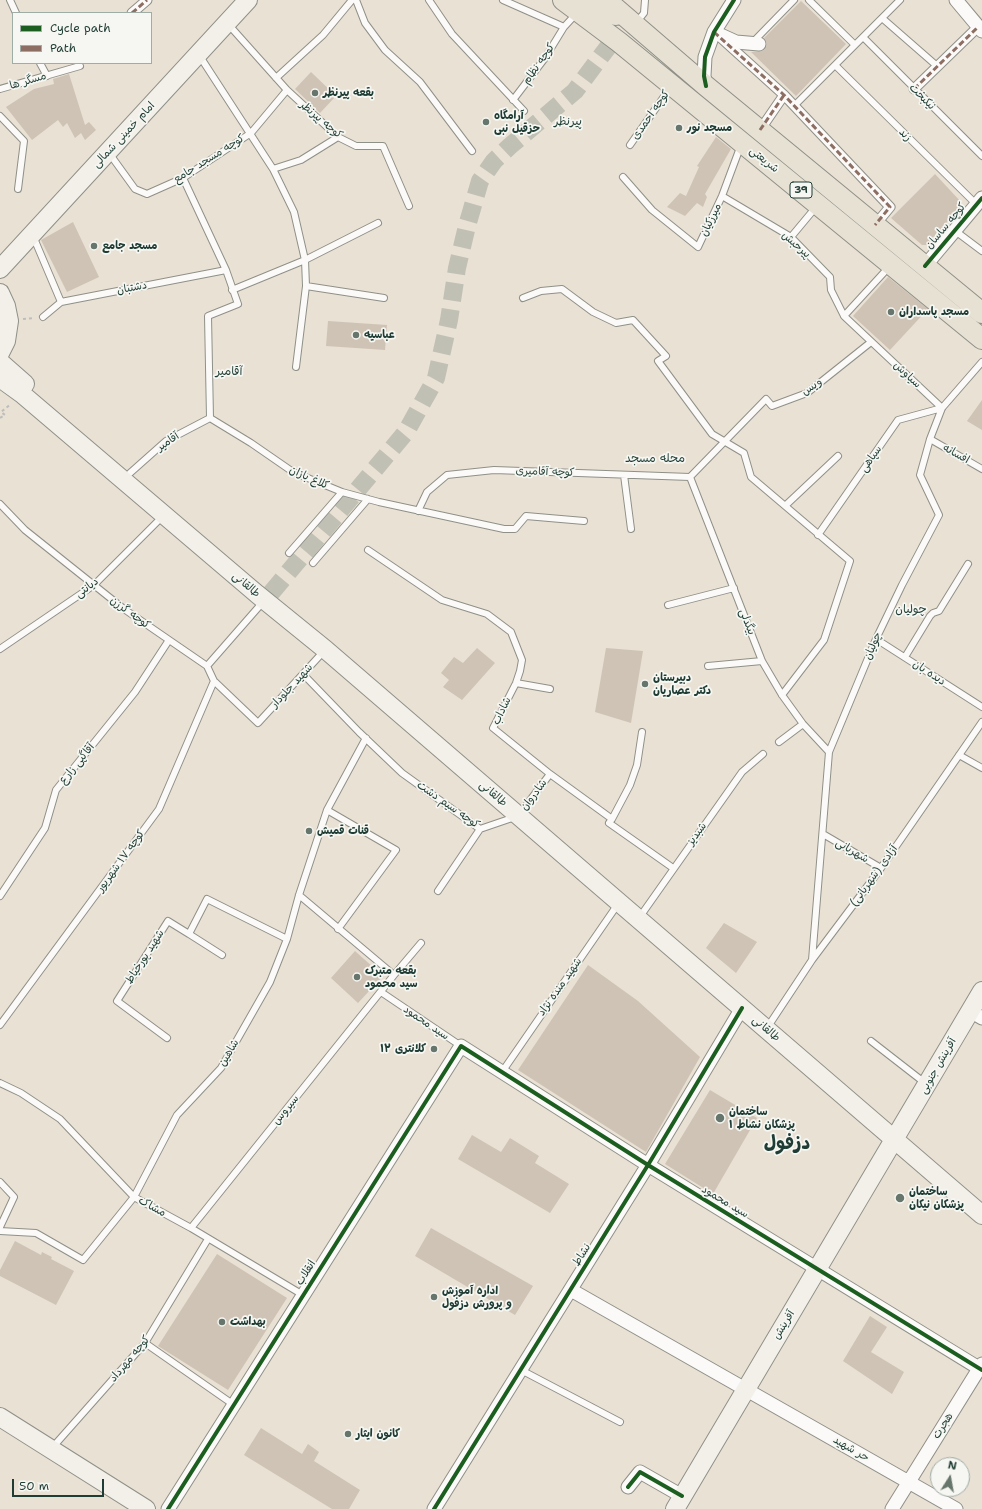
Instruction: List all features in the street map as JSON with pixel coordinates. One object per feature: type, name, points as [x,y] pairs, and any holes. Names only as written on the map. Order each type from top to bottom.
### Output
[{"type":"main road","name":"امام خمینی شمالی","points":[[0,270],[248,0]]},
{"type":"main road","name":"شریعتی","points":[[606,0],[706,86],[982,314]]},
{"type":"main road","name":"شریعتی","points":[[577,3],[619,42],[982,339]]},
{"type":"main road","name":"39","points":[[577,3],[634,25]]},
{"type":"main road","points":[[0,293],[6,306],[8,321],[6,341],[0,353]]},
{"type":"main road","name":"طالقانی","points":[[0,362],[130,473],[326,650],[618,903],[742,1008],[894,1141],[982,1215]]},
{"type":"main road","name":"طالقانی","points":[[0,378],[22,394],[164,515],[267,597]]},
{"type":"main road","name":"آفرینش جنوبی","points":[[894,1141],[927,1084],[976,1015],[982,991]]},
{"type":"main road","name":"آفرینش","points":[[679,1505],[746,1389],[894,1141]]},
{"type":"main road","points":[[0,1417],[146,1509]]},
{"type":"street","points":[[133,12],[147,0]]},
{"type":"street","points":[[706,86],[704,67],[714,32],[734,0]]},
{"type":"street","points":[[914,89],[937,66],[980,29],[956,0]]},
{"type":"street","points":[[714,32],[736,42],[756,44]]},
{"type":"street","points":[[714,32],[784,94],[890,207],[875,225]]},
{"type":"street","points":[[760,130],[784,94]]},
{"type":"street","name":"کوچه ساسان","points":[[925,266],[979,201]]},
{"type":"street","name":"نشاط","points":[[434,1509],[648,1165],[742,1008]]},
{"type":"street","name":"سید محمود","points":[[461,1046],[648,1165],[981,1368]]},
{"type":"street","name":"انقلاب","points":[[168,1509],[461,1046]]},
{"type":"street","name":"حر شهید","points":[[571,1290],[956,1509]]},
{"type":"street","name":"هجرت","points":[[892,1509],[981,1368]]},
{"type":"street","points":[[628,1487],[640,1472],[679,1505]]},
{"type":"lane","points":[[10,0],[16,12]]},
{"type":"lane","points":[[276,78],[323,35],[352,0]]},
{"type":"lane","points":[[356,0],[365,23],[385,50],[420,82],[472,151]]},
{"type":"lane","points":[[429,0],[452,34],[524,111]]},
{"type":"lane","points":[[503,0],[564,27]]},
{"type":"lane","points":[[634,25],[644,13],[645,0]]},
{"type":"lane","points":[[756,44],[794,0]]},
{"type":"lane","points":[[809,0],[855,45]]},
{"type":"lane","points":[[795,105],[900,0]]},
{"type":"lane","name":"کوچه نظام","points":[[513,100],[545,58],[577,3]]},
{"type":"lane","points":[[882,18],[937,66]]},
{"type":"lane","name":"کوچه پیرنظر","points":[[227,23],[287,90],[338,137],[356,146],[383,146],[409,206]]},
{"type":"lane","name":"نیکبخت","points":[[863,37],[982,156]]},
{"type":"lane","points":[[199,54],[273,169],[294,212],[305,260],[306,286],[296,367]]},
{"type":"lane","points":[[40,64],[46,76]]},
{"type":"lane","name":"زند","points":[[835,65],[979,201]]},
{"type":"lane","name":"مسگر ها","points":[[0,89],[80,66]]},
{"type":"lane","name":"کوچه احمدی","points":[[630,145],[672,85]]},
{"type":"lane","name":"کوچه مسجد جامع","points":[[108,152],[134,189],[147,194],[183,178],[251,133],[287,90]]},
{"type":"lane","points":[[0,116],[24,141],[18,189]]},
{"type":"lane","points":[[273,169],[301,160],[338,137]]},
{"type":"lane","name":"میرزکیان","points":[[624,177],[652,210],[698,247],[722,196],[742,142]]},
{"type":"lane","points":[[183,178],[226,270],[238,304],[208,316],[210,418]]},
{"type":"lane","name":"پیرحبش","points":[[722,196],[791,237],[830,277],[831,290],[844,316]]},
{"type":"lane","points":[[791,237],[818,204]]},
{"type":"lane","points":[[232,290],[305,260],[378,223]]},
{"type":"lane","points":[[954,230],[982,250]]},
{"type":"lane","points":[[32,234],[61,302]]},
{"type":"lane","points":[[871,342],[844,316],[892,265]]},
{"type":"lane","name":"دشتبان","points":[[43,317],[61,302],[226,270]]},
{"type":"lane","points":[[306,286],[384,298]]},
{"type":"lane","points":[[523,298],[541,291],[562,289],[592,312],[616,323],[633,320],[666,356],[658,361],[712,434],[744,452],[751,477],[786,505],[818,535],[850,561],[824,640],[782,694]]},
{"type":"lane","name":"ویس","points":[[725,441],[766,399],[772,406],[807,393],[871,342]]},
{"type":"lane","name":"سیاوش","points":[[871,342],[942,408]]},
{"type":"lane","name":"چولیان","points":[[812,960],[829,752],[876,640],[902,585],[940,515],[920,475],[930,440],[942,408],[982,362]]},
{"type":"lane","name":"سپاهی","points":[[818,535],[898,420],[942,408]]},
{"type":"lane","name":"آقامیر","points":[[130,473],[166,441],[210,418]]},
{"type":"lane","name":"کلاغ بازان","points":[[210,418],[251,443],[293,472],[342,492],[289,553]]},
{"type":"lane","name":"افسانه","points":[[930,440],[982,469]]},
{"type":"lane","points":[[690,477],[725,441]]},
{"type":"lane","points":[[786,505],[838,456]]},
{"type":"lane","name":"کوچه آقامیری","points":[[418,511],[427,492],[447,475],[494,470],[690,477]]},
{"type":"lane","points":[[624,475],[631,529]]},
{"type":"lane","name":"بیگدلی","points":[[690,477],[762,661],[782,694],[803,724],[829,752]]},
{"type":"lane","points":[[342,492],[418,511],[504,529],[515,529],[526,516],[584,521]]},
{"type":"lane","points":[[313,563],[368,499]]},
{"type":"lane","name":"کوچه گرزن","points":[[0,504],[25,530],[124,609],[207,666]]},
{"type":"lane","name":"دیانتی","points":[[0,649],[94,585],[164,515]]},
{"type":"lane","name":"شاداب","points":[[368,550],[442,600],[487,614],[511,632],[522,660],[516,683],[493,728],[550,774],[612,819],[609,823],[673,868]]},
{"type":"lane","points":[[905,657],[930,616],[939,611],[968,564]]},
{"type":"lane","points":[[668,605],[734,588]]},
{"type":"lane","points":[[214,681],[207,666],[267,597]]},
{"type":"lane","name":"آقاگپی زارع","points":[[0,896],[45,828],[56,790],[135,692],[169,640]]},
{"type":"lane","name":"دیده بان","points":[[876,640],[982,707]]},
{"type":"lane","name":"شهید جلودار","points":[[214,681],[258,723],[326,650]]},
{"type":"lane","points":[[708,666],[762,661]]},
{"type":"lane","name":"کوچه سیم دشت","points":[[304,674],[402,773],[480,829],[518,816]]},
{"type":"lane","name":"کوچه ۱۷ شهریور","points":[[0,1025],[159,809],[214,681]]},
{"type":"lane","points":[[516,683],[550,689]]},
{"type":"lane","name":"آزادی (شهربانی)","points":[[766,1029],[812,960],[881,868],[982,722]]},
{"type":"lane","points":[[778,742],[803,724]]},
{"type":"lane","points":[[612,819],[630,785],[637,765],[642,732]]},
{"type":"lane","name":"شاهین","points":[[0,1231],[36,1232],[83,1260],[134,1196],[177,1115],[220,1068],[270,982],[287,940],[299,895],[327,810],[366,738]]},
{"type":"lane","name":"شبدیز","points":[[638,919],[742,772],[762,754]]},
{"type":"lane","points":[[959,756],[982,768]]},
{"type":"lane","name":"شادروان","points":[[518,816],[550,774]]},
{"type":"lane","points":[[327,810],[396,850],[338,929]]},
{"type":"lane","points":[[438,891],[480,829]]},
{"type":"lane","name":"شهربانی","points":[[823,834],[881,868]]},
{"type":"lane","points":[[299,895],[394,975]]},
{"type":"lane","points":[[222,955],[190,934],[207,899],[287,940]]},
{"type":"lane","name":"شهید منده نژاد","points":[[502,1072],[618,903]]},
{"type":"lane","name":"شهید پورخیاط","points":[[168,1038],[117,1001],[168,921],[190,934]]},
{"type":"lane","name":"سیروس","points":[[191,1228],[421,943]]},
{"type":"lane","name":"سید محمود","points":[[381,992],[461,1046]]},
{"type":"lane","points":[[871,1040],[927,1084]]},
{"type":"lane","name":"مشاک","points":[[0,1083],[21,1093],[60,1119],[134,1196],[303,1295]]},
{"type":"lane","points":[[0,1182],[14,1197],[0,1227]]},
{"type":"lane","name":"کوچه مهرداد","points":[[51,1449],[145,1343],[208,1239]]},
{"type":"lane","points":[[145,1343],[234,1405]]},
{"type":"lane","points":[[521,1370],[620,1422]]},
{"type":"path","points":[[8,321],[43,317]]},
{"type":"path","points":[[0,418],[5,415],[2,412],[22,394]]},
{"type":"building","points":[[801,1],[846,44],[796,96],[751,52],[762,51],[765,49],[767,44],[764,38]]},
{"type":"building","name":"بقعه پیرنظر","points":[[311,72],[336,96],[320,113],[295,89]]},
{"type":"building","points":[[69,74],[85,125],[89,122],[96,130],[85,140],[81,133],[75,138],[67,123],[63,127],[58,120],[32,140],[6,107],[34,89],[54,84],[53,79]]},
{"type":"building","points":[[716,137],[731,149],[705,194],[707,197],[703,207],[697,203],[685,216],[667,207],[680,193],[686,196],[699,167],[697,166]]},
{"type":"building","points":[[935,174],[962,203],[929,245],[922,245],[891,218]]},
{"type":"building","points":[[73,222],[99,277],[67,292],[41,240]]},
{"type":"building","name":"مسجد پاسداران","points":[[888,277],[928,309],[890,350],[853,316]]},
{"type":"building","name":"عباسیه","points":[[328,321],[387,325],[385,350],[326,346]]},
{"type":"building","points":[[982,400],[982,430],[967,421]]},
{"type":"building","points":[[477,648],[495,663],[462,700],[443,687],[449,680],[441,673],[454,657],[463,663]]},
{"type":"building","points":[[606,648],[643,651],[631,723],[595,712]]},
{"type":"building","points":[[724,923],[757,942],[736,973],[706,948]]},
{"type":"building","name":"بقعه متبرک سید محمود","points":[[355,951],[383,976],[358,1003],[331,978]]},
{"type":"building","points":[[588,965],[638,1001],[700,1057],[646,1152],[518,1070]]},
{"type":"building","points":[[710,1090],[757,1118],[713,1194],[665,1164]]},
{"type":"building","points":[[472,1135],[501,1152],[510,1138],[539,1156],[535,1163],[569,1184],[550,1213],[458,1159]]},
{"type":"building","points":[[431,1228],[533,1286],[515,1315],[415,1256]]},
{"type":"building","points":[[15,1241],[41,1255],[42,1252],[52,1257],[51,1259],[74,1271],[56,1305],[0,1276],[0,1270]]},
{"type":"building","name":"بهداشت","points":[[217,1254],[287,1298],[228,1390],[158,1346]]},
{"type":"building","points":[[870,1316],[887,1327],[871,1352],[904,1372],[892,1394],[843,1361]]},
{"type":"building","points":[[261,1428],[302,1454],[308,1444],[319,1452],[314,1461],[360,1490],[349,1509],[332,1509],[244,1455]]},
{"type":"tunnel","points":[[271,593],[406,432],[436,378],[449,320],[457,268],[480,181],[494,161],[575,91],[614,39]]},
{"type":"marked path","points":[[133,12],[147,0]]},
{"type":"marked path","points":[[914,89],[978,27]]},
{"type":"marked path","points":[[714,32],[784,95],[890,207],[875,225]]},
{"type":"marked path","points":[[760,130],[784,95]]},
{"type":"cycle path","points":[[706,86],[704,76],[705,57],[714,32],[734,0]]},
{"type":"cycle path","points":[[925,266],[982,198]]},
{"type":"cycle path","points":[[434,1509],[648,1165],[742,1008]]},
{"type":"cycle path","points":[[168,1509],[461,1046],[648,1165],[982,1370]]},
{"type":"cycle path","points":[[628,1487],[640,1472],[682,1496]]},
{"type":"place","name":"بقعه پیرنظر","points":[[315,93]]},
{"type":"place","name":"آرامگاه حزقیل نبی","points":[[486,122]]},
{"type":"place","name":"مسجد نور","points":[[679,128]]},
{"type":"place","name":"مسجد جامع","points":[[94,246]]},
{"type":"place","name":"مسجد پاسداران","points":[[891,312]]},
{"type":"place","name":"عباسیه","points":[[356,335]]},
{"type":"place","name":"دبیرستان دکتر عصاریان","points":[[645,684]]},
{"type":"place","name":"قنات قمیش","points":[[309,831]]},
{"type":"place","name":"بقعه متبرک سید محمود","points":[[357,977]]},
{"type":"place","name":"کلانتری ۱۲","points":[[434,1049]]},
{"type":"place","name":"ساختمان پزشکان نشاط ۱","points":[[720,1118]]},
{"type":"place","name":"ساختمان پزشکان نیکان","points":[[900,1198]]},
{"type":"place","name":"اداره آموزش و پرورش دزفول","points":[[434,1297]]},
{"type":"place","name":"بهداشت","points":[[222,1322]]},
{"type":"place","name":"کانون ایثار","points":[[348,1434]]},
{"type":"district","name":"پیرنظر","points":[[568,122]]},
{"type":"district","name":"آقامیر","points":[[229,372]]},
{"type":"district","name":"محله مسجد","points":[[655,459]]},
{"type":"district","name":"چولیان","points":[[911,610]]},
{"type":"district","name":"دزفول","points":[[787,1144]]}]
